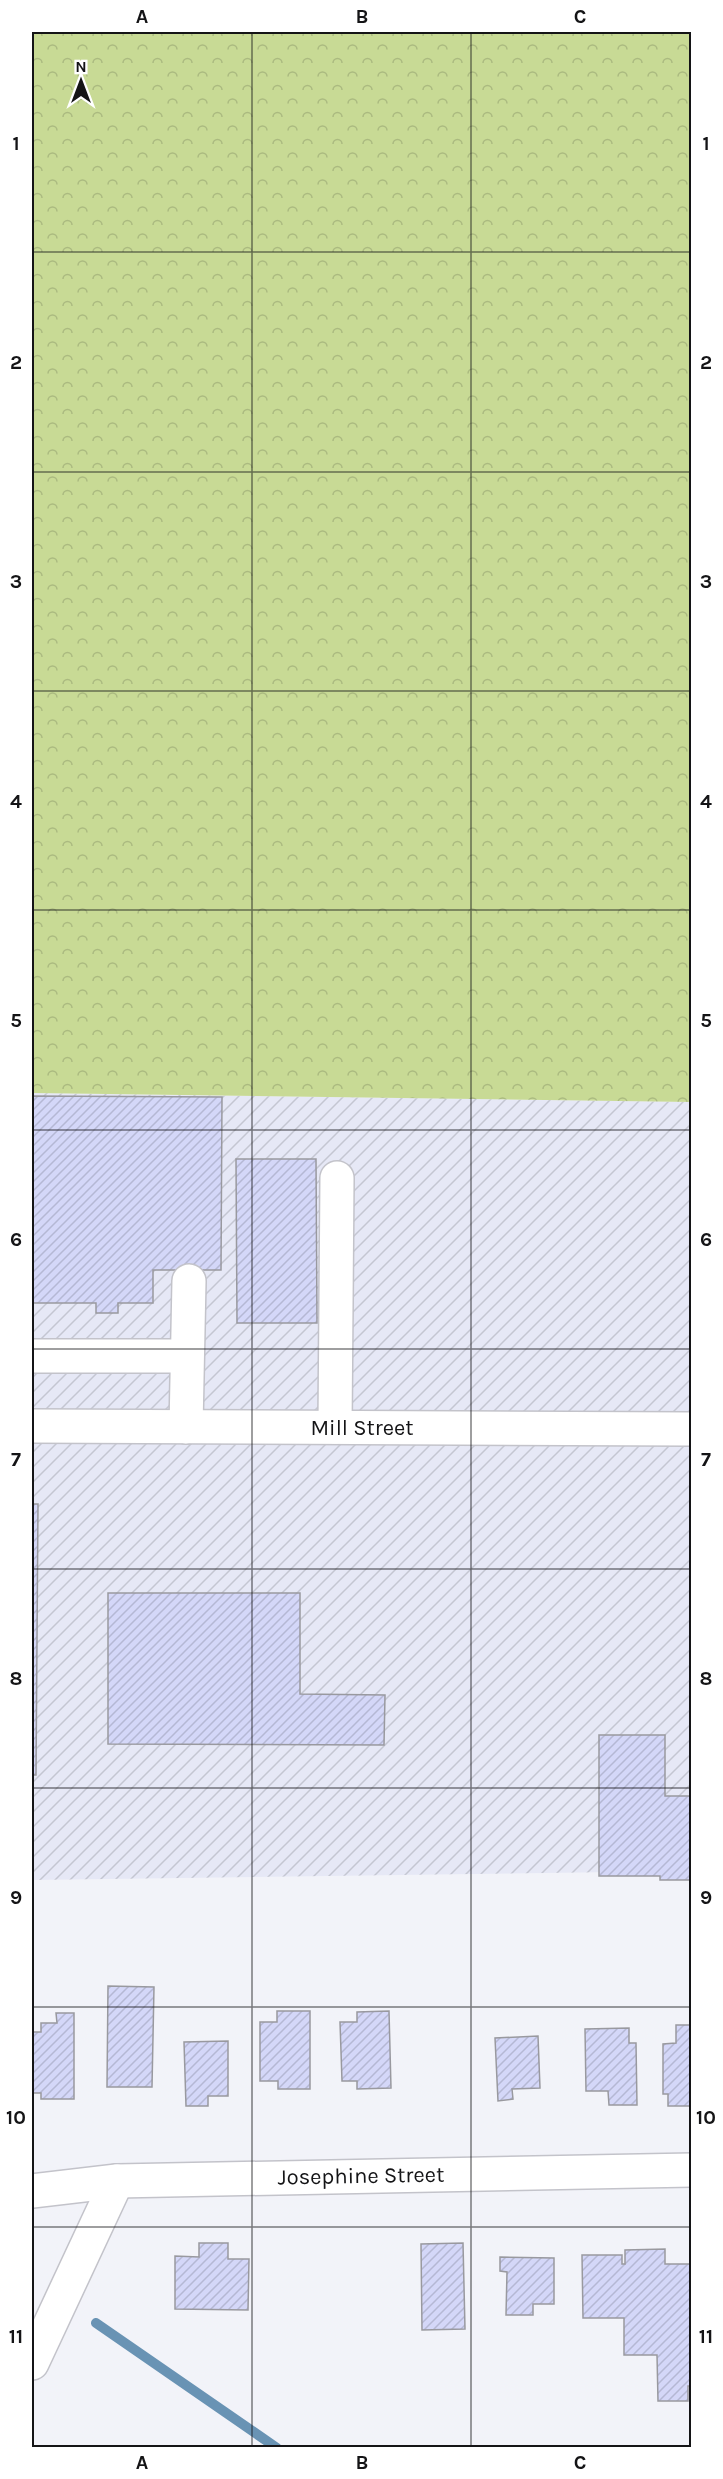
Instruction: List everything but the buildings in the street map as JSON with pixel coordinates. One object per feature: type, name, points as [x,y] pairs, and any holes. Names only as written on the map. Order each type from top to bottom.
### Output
[{"type":"street","points":[[335,1428],[337,1178]]},
{"type":"street","points":[[186,1427],[189,1281]]},
{"type":"street","points":[[32,1356],[186,1356]]},
{"type":"street","name":"Mill Street","points":[[32,1426],[692,1429]]},
{"type":"street","name":"Josephine Street","points":[[32,2191],[117,2181],[692,2170]]},
{"type":"street","points":[[32,2363],[117,2181]]},
{"type":"shaded area","points":[[32,1093],[691,1102],[691,1871],[32,1880]]},
{"type":"green space","points":[[32,32],[691,32],[691,1102],[32,1093]]},
{"type":"waterway","points":[[96,2323],[277,2448]]}]
